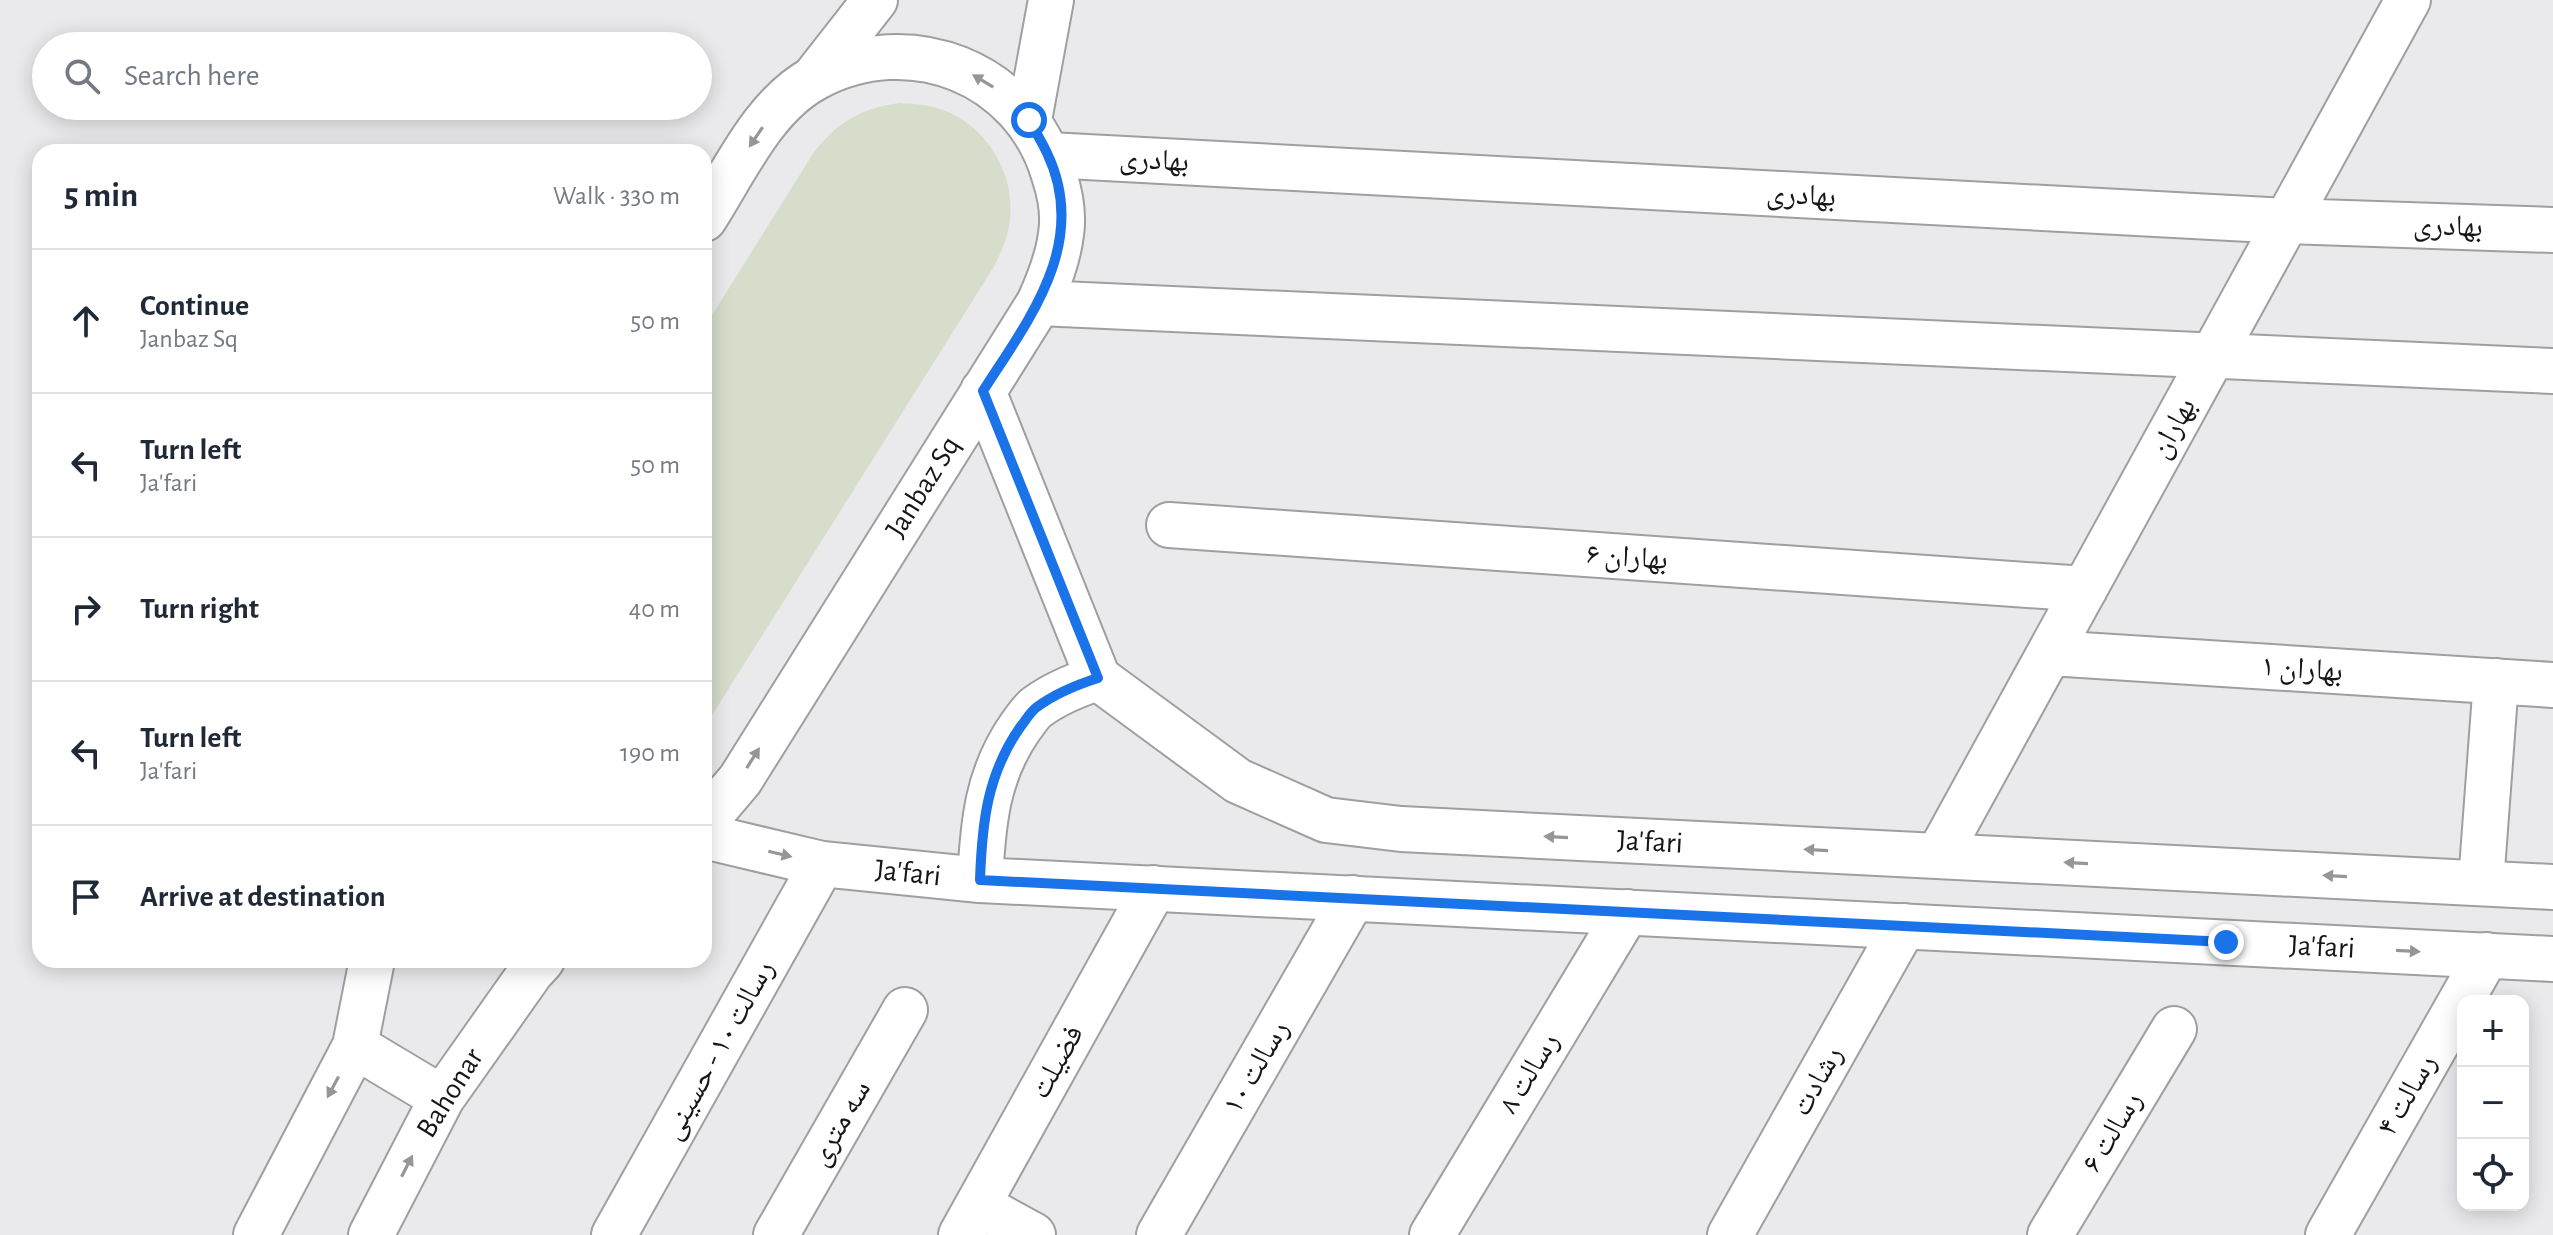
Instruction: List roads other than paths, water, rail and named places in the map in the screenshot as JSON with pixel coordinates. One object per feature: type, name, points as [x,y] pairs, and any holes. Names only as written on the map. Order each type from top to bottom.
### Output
[{"type":"street","points":[[814,78],[875,0]]},
{"type":"street","points":[[1039,138],[1051,0]]},
{"type":"street","name":"بهاران","points":[[1938,856],[2408,0]]},
{"type":"street","name":"Janbaz Sq","points":[[712,206],[760,130],[783,102],[814,78],[851,63],[890,56],[930,59],[967,71],[1001,92],[1039,138],[1060,193],[1062,232],[1054,271],[1039,303],[740,780],[712,811]]},
{"type":"street","name":"بهادری","points":[[1039,138],[2287,221],[2553,230]]},
{"type":"street","points":[[1039,303],[2553,371]]},
{"type":"street","points":[[980,880],[982,831],[990,788],[1011,740],[1034,709],[1067,688],[1098,678],[983,391]]},
{"type":"street","name":"بهاران ۶","points":[[1169,525],[2085,589]]},
{"type":"street","name":"بهاران ۱","points":[[2050,653],[2553,685]]},
{"type":"street","name":"Ja'fari","points":[[1098,678],[1238,781],[1326,820],[1401,829],[2553,887]]},
{"type":"street","points":[[2481,883],[2496,681]]},
{"type":"street","name":"Ja'fari","points":[[712,838],[822,864],[980,880],[2553,959]]},
{"type":"street","name":"رسالت ۱۰ - حسینی","points":[[614,1235],[822,864]]},
{"type":"street","name":"فضیلت","points":[[969,1220],[1154,888]]},
{"type":"street","name":"رسالت ۱۰","points":[[1159,1235],[1353,898]]},
{"type":"street","name":"رسالت ۸","points":[[1432,1235],[1627,912]]},
{"type":"street","name":"رشادت","points":[[1730,1235],[1904,926]]},
{"type":"street","name":"رسالت ۴","points":[[2328,1235],[2487,955]]},
{"type":"street","points":[[256,1235],[355,1046],[370,968]]},
{"type":"street","name":"Bahonar","points":[[371,1235],[442,1098],[535,968]]},
{"type":"street","name":"سه متری","points":[[776,1235],[905,1010]]},
{"type":"street","name":"رسالت ۶","points":[[2050,1235],[2174,1029]]},
{"type":"street","points":[[355,1046],[442,1098]]},
{"type":"street","points":[[969,1220],[1033,1235]]}]
